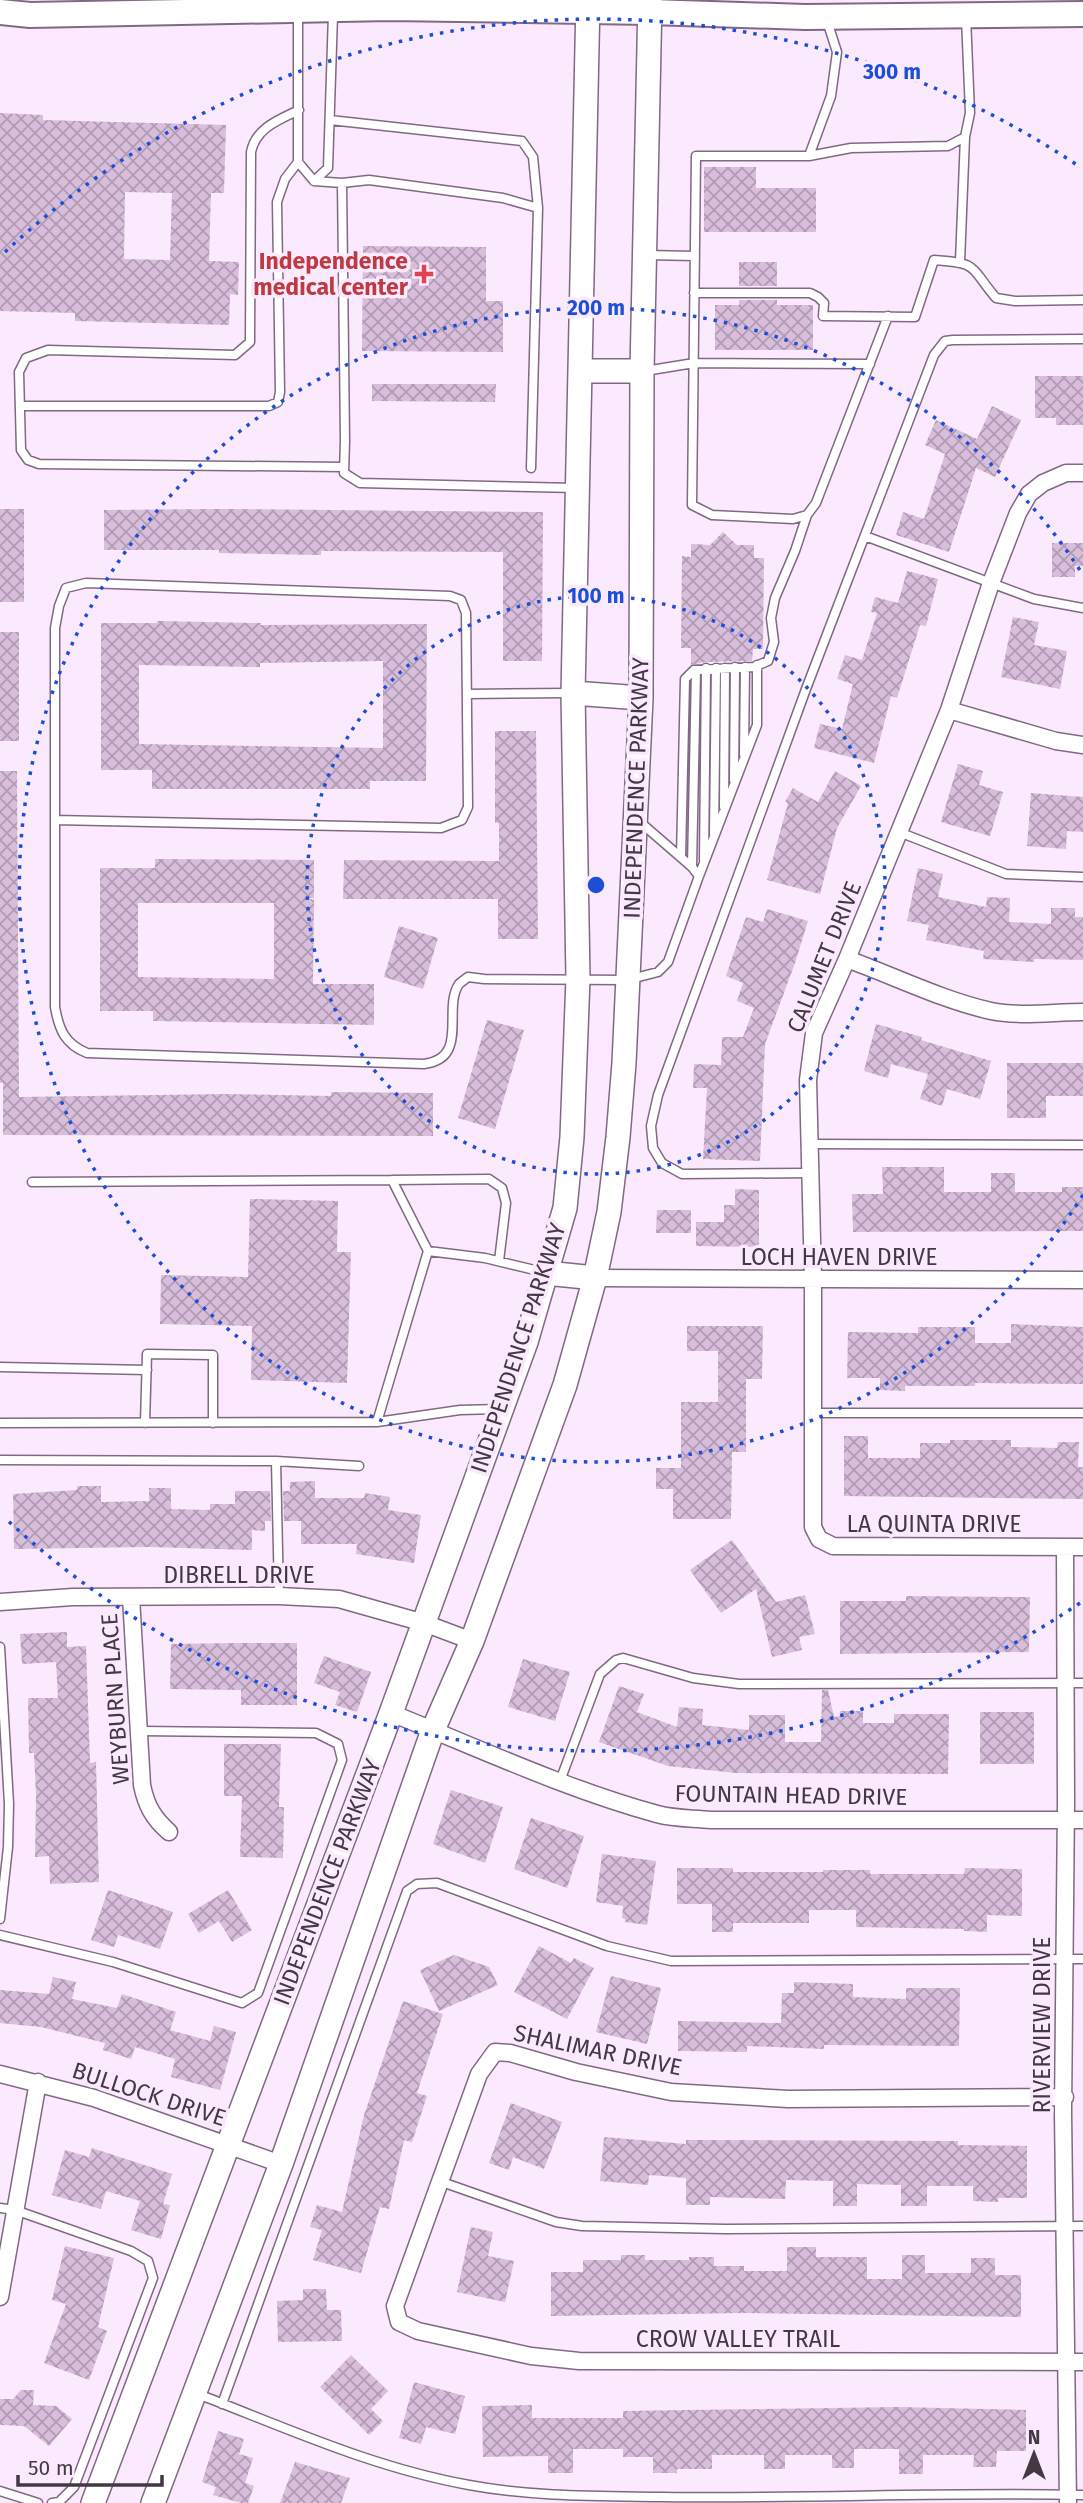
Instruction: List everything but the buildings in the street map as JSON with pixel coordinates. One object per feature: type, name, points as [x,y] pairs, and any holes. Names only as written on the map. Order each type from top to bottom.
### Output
[{"type":"main road","name":"INDEPENDENCE PARKWAY","points":[[93,2503],[424,1623],[526,1342],[565,1208],[572,1137],[578,978],[573,693],[588,6]]},
{"type":"main road","points":[[0,12],[30,15],[650,6],[826,18],[1077,15]]},
{"type":"main road","name":"INDEPENDENCE PARKWAY","points":[[153,2503],[281,2164],[433,1730],[472,1641],[565,1385],[595,1278],[609,1212],[618,1137],[641,698],[642,371],[650,6]]},
{"type":"main road","points":[[581,371],[642,371]]},
{"type":"main road","points":[[573,693],[641,698]]},
{"type":"main road","points":[[546,1273],[595,1278]]},
{"type":"street","name":"CALUMET DRIVE","points":[[813,1507],[813,1280],[808,1080],[814,1033],[949,710],[991,583],[1018,513],[1029,494],[1053,477],[1066,473],[1083,473]]},
{"type":"street","points":[[949,710],[1056,741],[1083,745]]},
{"type":"street","points":[[847,959],[991,1011],[1017,1014],[1083,1012]]},
{"type":"street","name":"LOCH HAVEN DRIVE","points":[[595,1278],[1083,1280]]},
{"type":"street","name":"LA QUINTA DRIVE","points":[[813,1507],[813,1527],[817,1535],[833,1546],[1083,1547]]},
{"type":"street","name":"RIVERVIEW DRIVE","points":[[1065,1547],[1066,2226],[1075,2362],[1073,2497]]},
{"type":"street","name":"DIBRELL DRIVE","points":[[0,1602],[74,1597],[279,1596],[339,1599],[424,1623],[472,1641]]},
{"type":"street","name":"WEYBURN PLACE","points":[[131,1597],[142,1785],[146,1804],[156,1821],[169,1832]]},
{"type":"street","name":"FOUNTAIN HEAD DRIVE","points":[[391,1713],[632,1808],[684,1818],[1083,1820]]},
{"type":"street","name":"SHALIMAR DRIVE","points":[[399,2322],[395,2306],[439,2181],[479,2074],[495,2052],[510,2053],[576,2072],[671,2092],[788,2099],[1065,2097]]},
{"type":"street","name":"BULLOCK DRIVE","points":[[0,2074],[94,2098],[281,2164]]},
{"type":"street","points":[[0,2297],[7,2209],[38,2082]]},
{"type":"street","name":"CROW VALLEY TRAIL","points":[[399,2322],[418,2331],[531,2356],[579,2361],[1075,2362]]},
{"type":"lane","points":[[314,181],[328,168],[333,9]]},
{"type":"lane","points":[[20,406],[269,407],[278,402],[281,392],[277,202],[285,179],[298,162],[298,10]]},
{"type":"lane","points":[[960,262],[965,136],[970,113],[966,16]]},
{"type":"lane","points":[[809,156],[831,96],[837,52],[826,18]]},
{"type":"lane","points":[[299,110],[265,128],[253,141],[250,342],[235,355],[48,350],[26,358],[19,372],[21,450],[28,460],[39,464],[344,467]]},
{"type":"lane","points":[[330,120],[522,141],[533,157],[538,208],[531,468]]},
{"type":"lane","points":[[807,515],[793,519],[712,515],[692,505],[696,156],[809,156],[851,148],[948,146],[965,136]]},
{"type":"lane","points":[[298,162],[314,181],[342,183],[369,180],[503,198],[538,208]]},
{"type":"lane","points":[[342,183],[344,473],[360,483],[578,488]]},
{"type":"lane","points":[[646,255],[695,256]]},
{"type":"lane","points":[[694,293],[810,293],[824,303],[823,316],[915,317],[934,260],[960,262],[975,268],[996,298],[1016,301],[1083,300]]},
{"type":"lane","points":[[681,857],[685,679],[696,670],[745,667],[768,661],[774,642],[771,618],[775,598],[807,515],[816,503],[888,316]]},
{"type":"lane","points":[[810,1173],[682,1174],[662,1163],[653,1148],[652,1126],[659,1095],[806,688],[934,355],[945,341],[1083,339]]},
{"type":"lane","points":[[642,371],[694,363],[870,364]]},
{"type":"lane","points":[[865,536],[1034,598],[1083,608]]},
{"type":"lane","points":[[55,820],[442,828],[462,820],[468,807],[465,606],[461,600],[450,596],[73,584],[66,588],[55,628],[55,820],[55,1007],[62,1035],[73,1047],[88,1053],[424,1064],[436,1062],[449,1050],[459,983],[468,977],[627,979],[658,972],[668,962],[757,725],[757,665]]},
{"type":"lane","points":[[744,761],[745,667]]},
{"type":"lane","points":[[704,867],[706,668]]},
{"type":"lane","points":[[725,668],[734,786]]},
{"type":"lane","points":[[724,814],[725,668]]},
{"type":"lane","points":[[713,841],[725,668]]},
{"type":"lane","points":[[692,867],[696,670]]},
{"type":"lane","points":[[467,694],[573,693]]},
{"type":"lane","points":[[636,818],[699,876]]},
{"type":"lane","points":[[899,832],[1006,874],[1083,877]]},
{"type":"lane","points":[[810,1144],[1083,1145]]},
{"type":"lane","points":[[32,1182],[489,1179],[502,1188],[506,1203],[499,1261]]},
{"type":"lane","points":[[377,1422],[428,1251],[392,1180]]},
{"type":"lane","points":[[428,1251],[499,1261],[546,1273]]},
{"type":"lane","points":[[145,1423],[147,1354],[213,1355],[213,1423]]},
{"type":"lane","points":[[0,1367],[147,1370]]},
{"type":"lane","points":[[0,1423],[377,1422],[460,1410],[501,1409]]},
{"type":"lane","points":[[813,1413],[1083,1413]]},
{"type":"lane","points":[[0,1460],[276,1461],[359,1466]]},
{"type":"lane","points":[[276,1461],[279,1596]]},
{"type":"lane","points":[[0,1647],[9,1804],[8,1847],[0,1919]]},
{"type":"lane","points":[[560,1781],[600,1674],[616,1660],[624,1658],[693,1678],[738,1684],[1083,1683]]},
{"type":"lane","points":[[0,1935],[113,1962],[242,2003],[258,1993],[342,1760],[338,1744],[316,1733],[139,1731]]},
{"type":"lane","points":[[222,2404],[407,1891],[417,1884],[437,1883],[607,1946],[671,1961],[1083,1959]]},
{"type":"lane","points":[[439,2181],[556,2222],[582,2226],[1083,2226]]},
{"type":"lane","points":[[7,2209],[131,2251],[148,2260],[153,2278],[74,2487],[59,2502],[52,2503]]},
{"type":"lane","points":[[195,2393],[351,2453],[409,2472],[471,2485],[549,2495],[750,2498],[1073,2497]]},
{"type":"lane","points":[[0,2491],[38,2503]]},
{"type":"place","name":"Independence medical center","points":[[424,274]]}]
